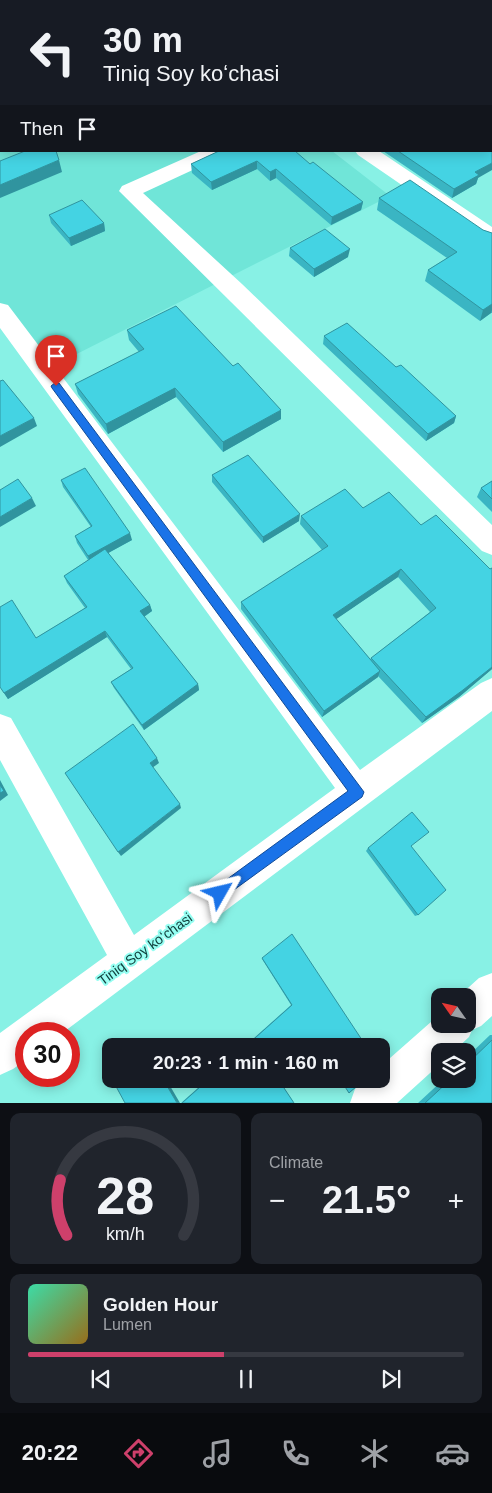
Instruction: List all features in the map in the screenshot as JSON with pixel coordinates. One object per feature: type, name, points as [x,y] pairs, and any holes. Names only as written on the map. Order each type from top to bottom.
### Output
[{"type":"street","points":[[216,152],[129,191],[234,290],[492,543]]},
{"type":"street","points":[[366,152],[492,237]]},
{"type":"street","points":[[0,311],[357,792]]},
{"type":"street","name":"Tiniq Soy koʻchasi","points":[[46,1022],[492,693]]},
{"type":"street","points":[[0,729],[129,960]]},
{"type":"street","points":[[476,1006],[492,991]]},
{"type":"street","points":[[369,1103],[446,1033]]},
{"type":"street","points":[[0,1056],[15,1044]]},
{"type":"shaded area","points":[[0,152],[333,152],[390,196],[49,368],[0,304]]},
{"type":"building","points":[[22,152],[56,152],[59,160],[0,185],[0,161]]},
{"type":"building","points":[[217,152],[296,152],[310,164],[313,162],[363,202],[332,217],[276,169],[270,172],[257,161],[211,182],[191,164]]},
{"type":"building","points":[[399,152],[492,152],[492,163],[475,172],[479,175],[454,189]]},
{"type":"building","points":[[410,180],[483,230],[492,233],[492,304],[483,310],[428,270],[457,252],[379,198]]},
{"type":"building","points":[[82,200],[104,223],[69,238],[49,215]]},
{"type":"building","points":[[325,229],[350,249],[314,269],[290,248]]},
{"type":"building","points":[[176,306],[233,366],[238,363],[281,410],[223,442],[175,388],[106,424],[75,384],[144,349],[127,330]]},
{"type":"building","points":[[347,323],[396,367],[401,365],[456,416],[428,434],[324,336]]},
{"type":"building","points":[[3,380],[34,418],[0,436],[0,381]]},
{"type":"building","points":[[248,455],[300,514],[263,537],[212,475]]},
{"type":"building","points":[[85,468],[130,533],[88,556],[75,536],[92,526],[61,480]]},
{"type":"building","points":[[18,479],[32,498],[0,517],[0,490]]},
{"type":"building","points":[[492,481],[492,499],[481,488]]},
{"type":"building","points":[[345,489],[363,508],[389,492],[421,525],[436,515],[490,569],[492,568],[492,667],[426,717],[371,658],[436,608],[401,569],[333,615],[380,671],[324,711],[241,602],[328,546],[301,516]]},
{"type":"building","points":[[105,549],[150,605],[140,611],[198,684],[142,725],[111,682],[133,668],[105,631],[4,693],[0,687],[0,607],[12,600],[36,638],[87,607],[64,576]]},
{"type":"building","points":[[133,724],[157,758],[150,763],[180,804],[118,852],[65,773]]},
{"type":"building","points":[[0,785],[4,791],[0,793]]},
{"type":"building","points":[[412,812],[429,832],[411,846],[446,890],[418,915],[368,848]]},
{"type":"building","points":[[292,934],[361,1038],[255,1038],[292,1005],[262,958]]},
{"type":"building","points":[[492,1040],[492,1103],[425,1103],[441,1088],[476,1088],[476,1055]]},
{"type":"building","points":[[117,1088],[168,1088],[177,1103],[125,1103]]},
{"type":"building","points":[[199,1088],[284,1088],[294,1103],[182,1103]]},
{"type":"building","points":[[346,1088],[355,1088],[349,1093]]},
{"type":"route","points":[[56,386],[357,792],[220,893]]}]
